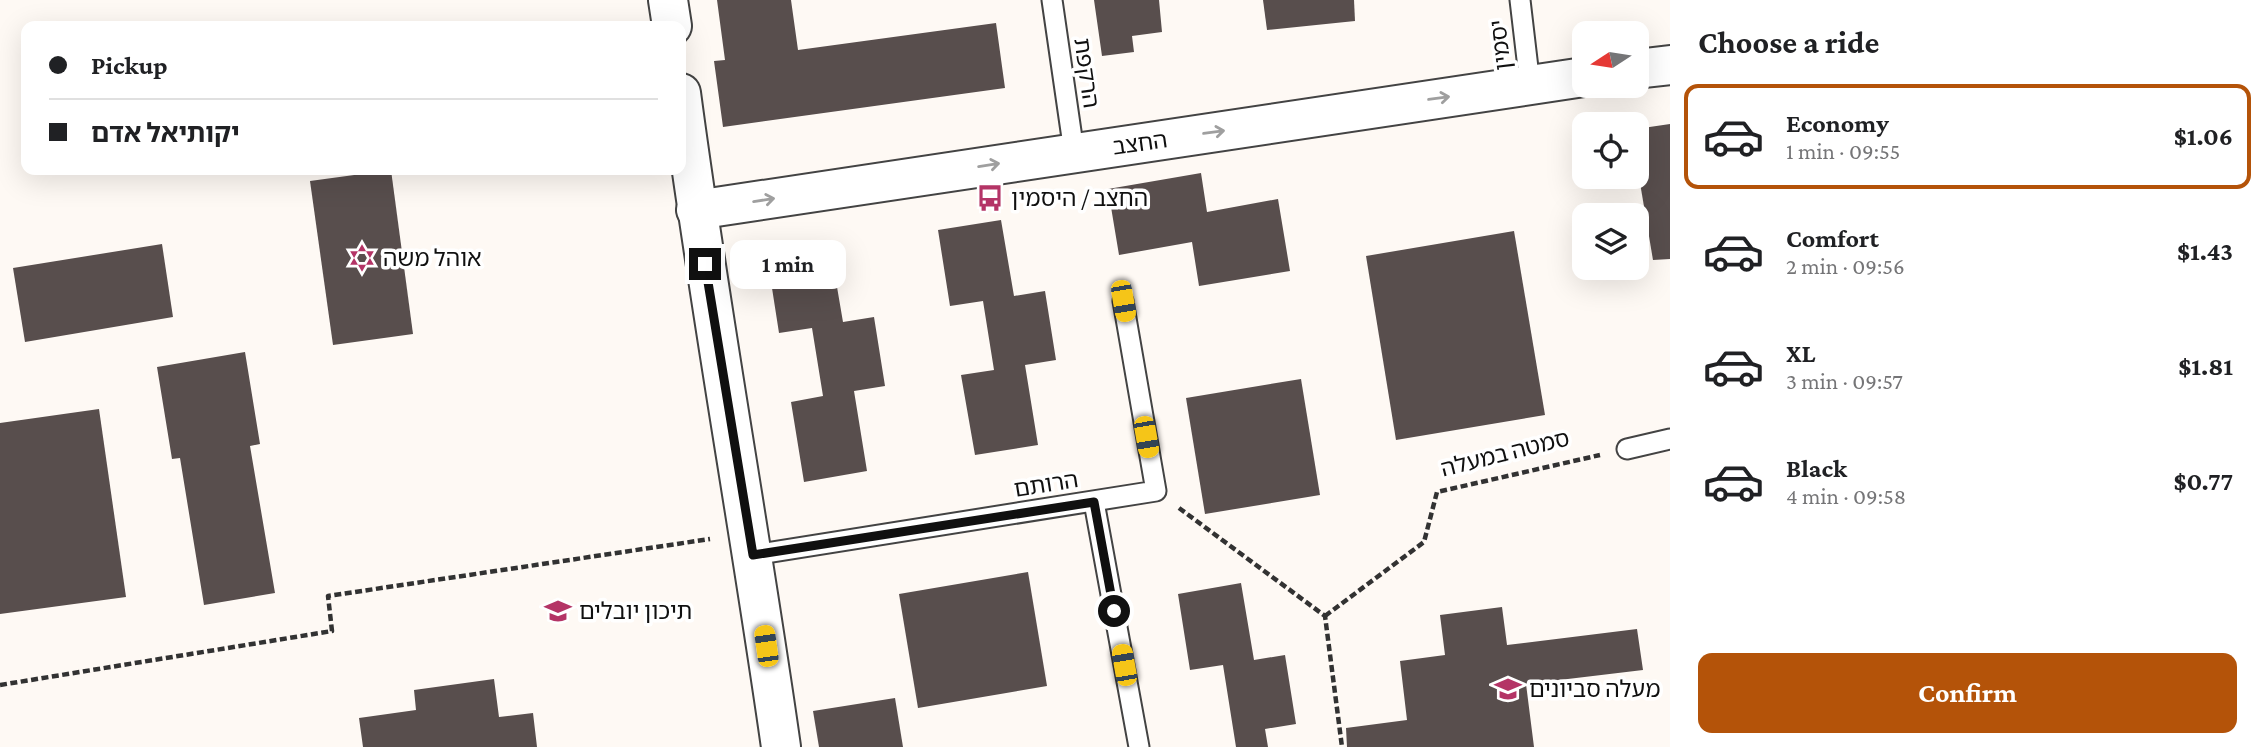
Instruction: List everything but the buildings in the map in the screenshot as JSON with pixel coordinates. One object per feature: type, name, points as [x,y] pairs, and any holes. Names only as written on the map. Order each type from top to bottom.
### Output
[{"type":"street","points":[[668,0],[671,21]]},
{"type":"street","points":[[1649,67],[1670,65]]},
{"type":"street","name":"החצב","points":[[696,210],[1572,79]]},
{"type":"street","points":[[686,132],[696,210],[752,544],[781,747]]},
{"type":"lane","name":"הרקפת","points":[[1052,0],[1074,152]]},
{"type":"lane","name":"יסמין","points":[[1520,0],[1530,85]]},
{"type":"lane","points":[[1123,301],[1156,491]]},
{"type":"lane","points":[[1627,449],[1670,439]]},
{"type":"lane","name":"הרותם","points":[[752,544],[1094,502],[1156,491]]},
{"type":"lane","points":[[1094,502],[1139,747]]},
{"type":"path","name":"סמטה במעלה","points":[[1325,616],[1424,542],[1437,492],[1627,449]]},
{"type":"path","points":[[1156,491],[1325,616],[1342,747]]},
{"type":"path","points":[[0,685],[332,631],[328,596],[752,544]]},
{"type":"place","name":"החצב / היסמין","points":[[990,198]]},
{"type":"place","name":"אוהל משה","points":[[362,258]]},
{"type":"place","name":"תיכון יובלים","points":[[558,611]]},
{"type":"place","name":"מעלה סביונים","points":[[1508,689]]},
{"type":"route","points":[[705,264],[753,555],[1094,502],[1114,611]]}]
